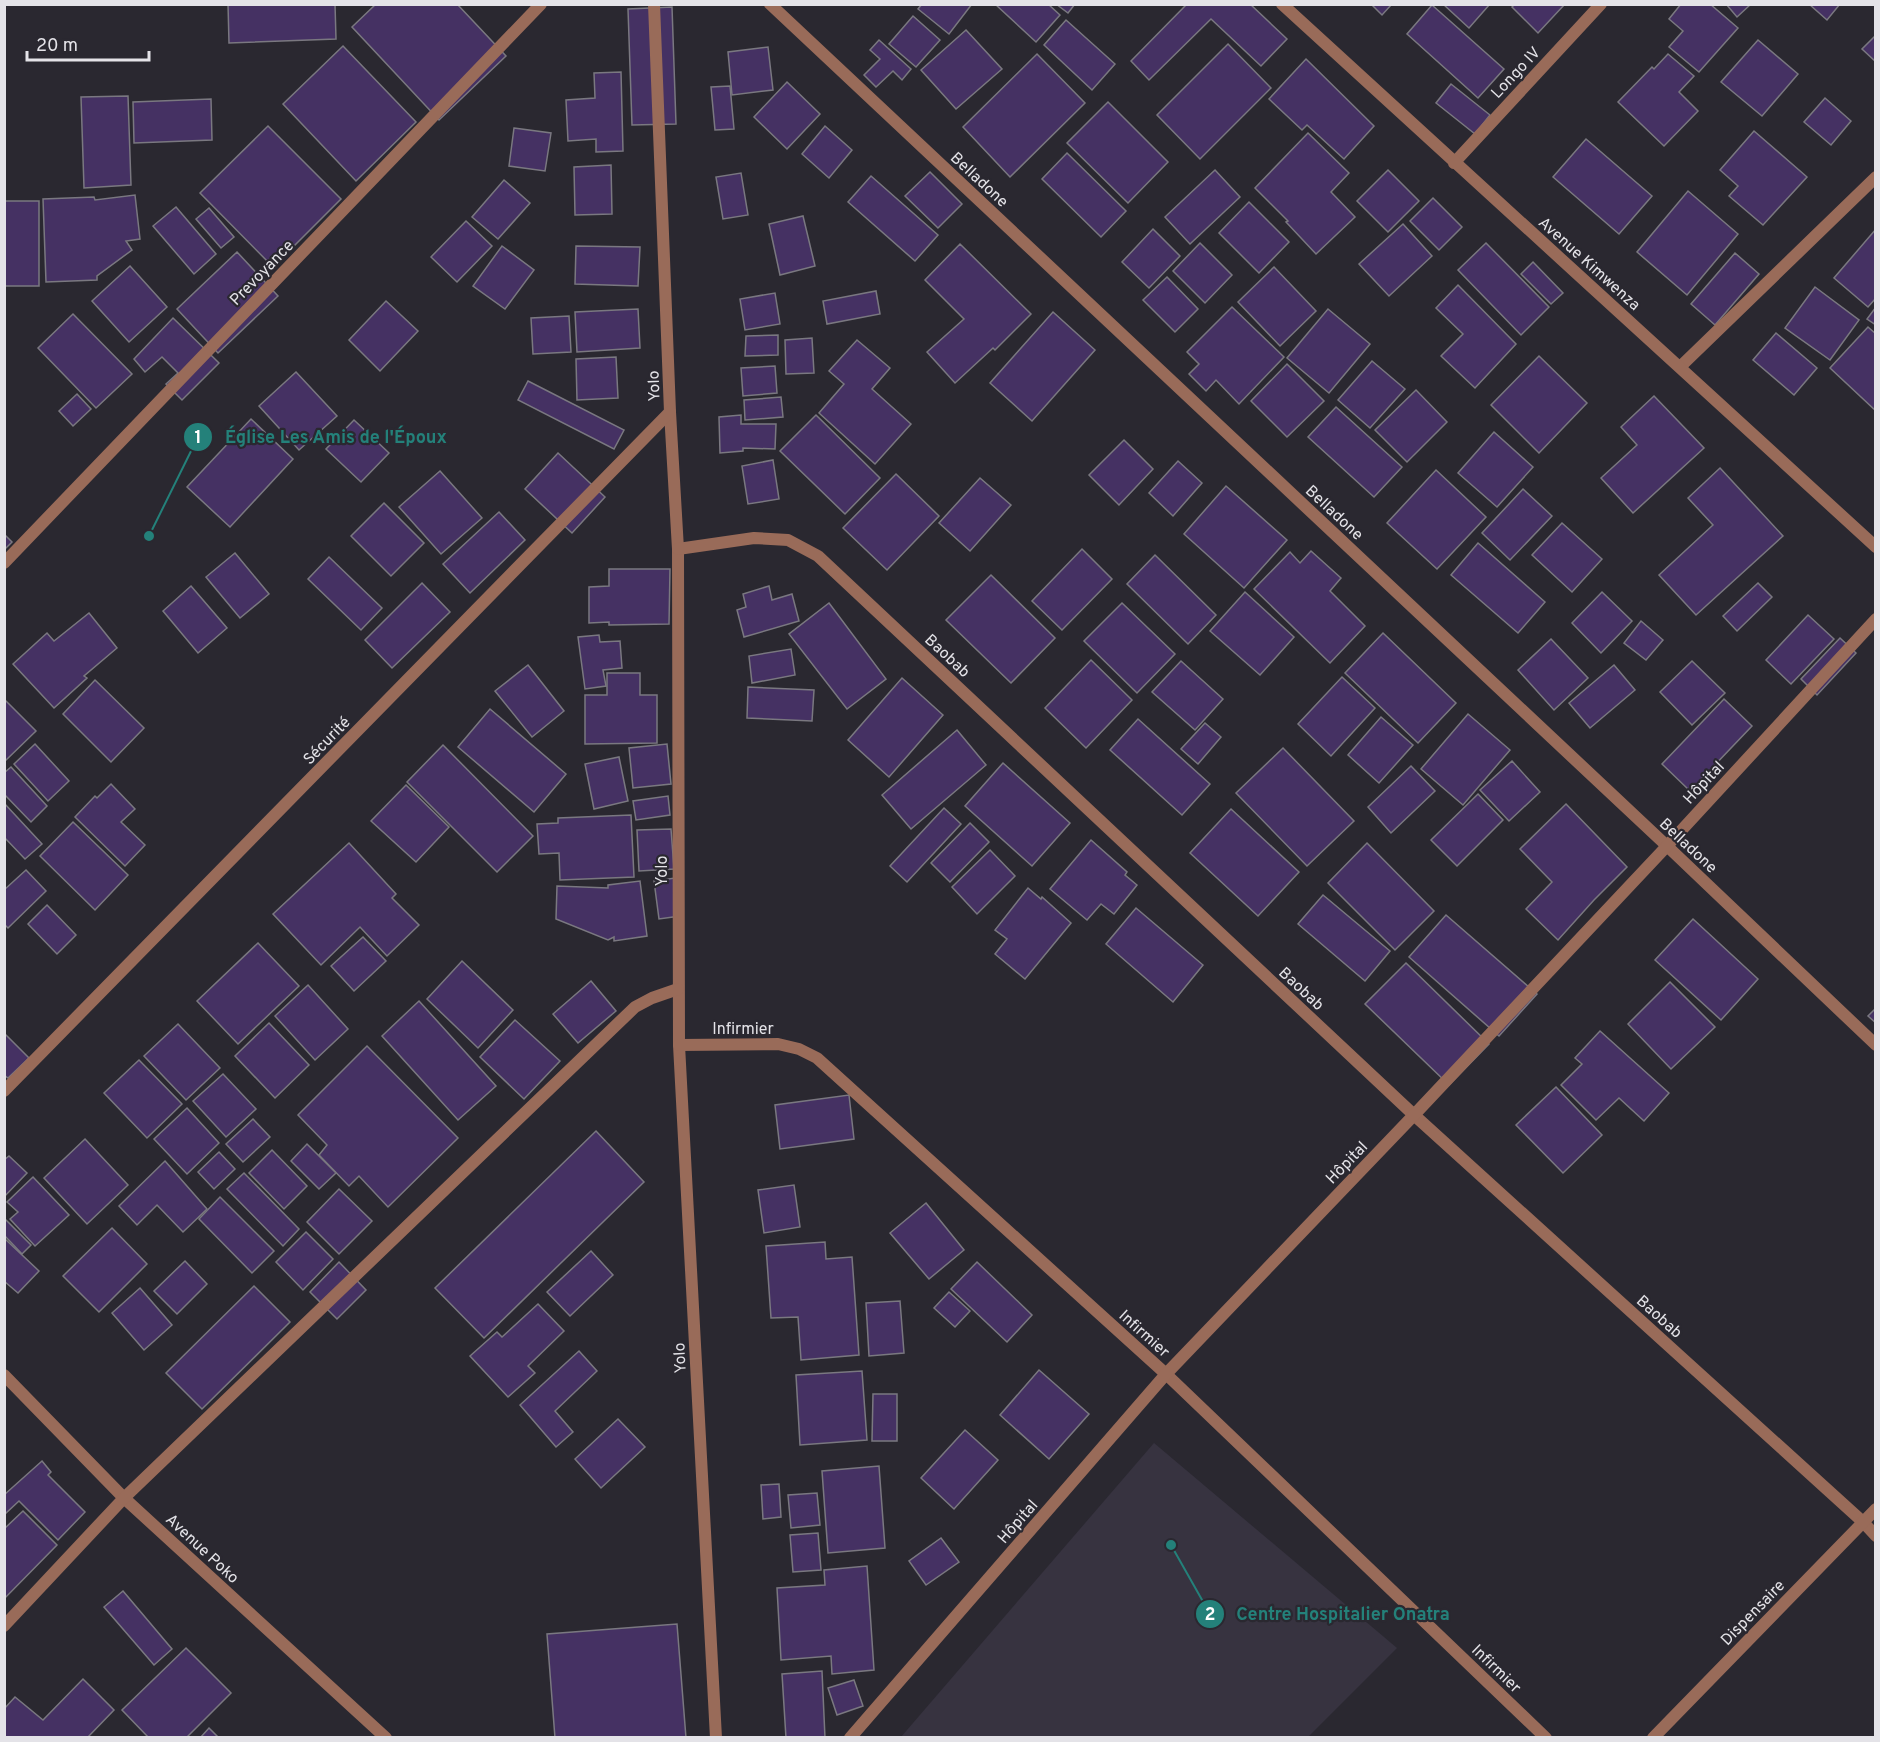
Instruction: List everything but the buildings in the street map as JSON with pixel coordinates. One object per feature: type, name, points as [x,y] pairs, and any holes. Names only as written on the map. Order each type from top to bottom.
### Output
[{"type":"street","name":"Prevoyance","points":[[4,563],[541,4]]},
{"type":"street","name":"Yolo","points":[[654,4],[670,412],[678,549],[679,1045],[716,1737]]},
{"type":"street","name":"Belladone","points":[[770,4],[1667,846],[1875,1045]]},
{"type":"street","name":"Avenue Kimwenza","points":[[1282,4],[1454,163],[1681,366],[1875,547]]},
{"type":"street","name":"Longo IV","points":[[1454,163],[1601,4]]},
{"type":"street","points":[[1681,366],[1875,177]]},
{"type":"street","name":"Sécurité","points":[[4,1091],[670,412]]},
{"type":"street","name":"Baobab","points":[[678,549],[754,538],[788,540],[818,556],[1414,1115],[1863,1522],[1875,1536]]},
{"type":"street","name":"Hôpital","points":[[850,1737],[1166,1374],[1667,846],[1875,619]]},
{"type":"street","points":[[4,1626],[124,1498],[635,1007],[678,989]]},
{"type":"street","name":"Infirmier","points":[[679,1045],[778,1044],[799,1049],[818,1058],[1166,1374],[1546,1737]]},
{"type":"street","name":"Avenue Poko","points":[[4,1376],[124,1498],[386,1737]]},
{"type":"street","name":"Dispensaire","points":[[1653,1737],[1875,1509]]},
{"type":"shaded area","points":[[1154,1443],[1397,1648],[1308,1737],[901,1737]]},
{"type":"place","name":"Église Les Amis de l'Époux","points":[[149,536]]},
{"type":"place","name":"Centre Hospitalier Onatra","points":[[1171,1545]]}]
